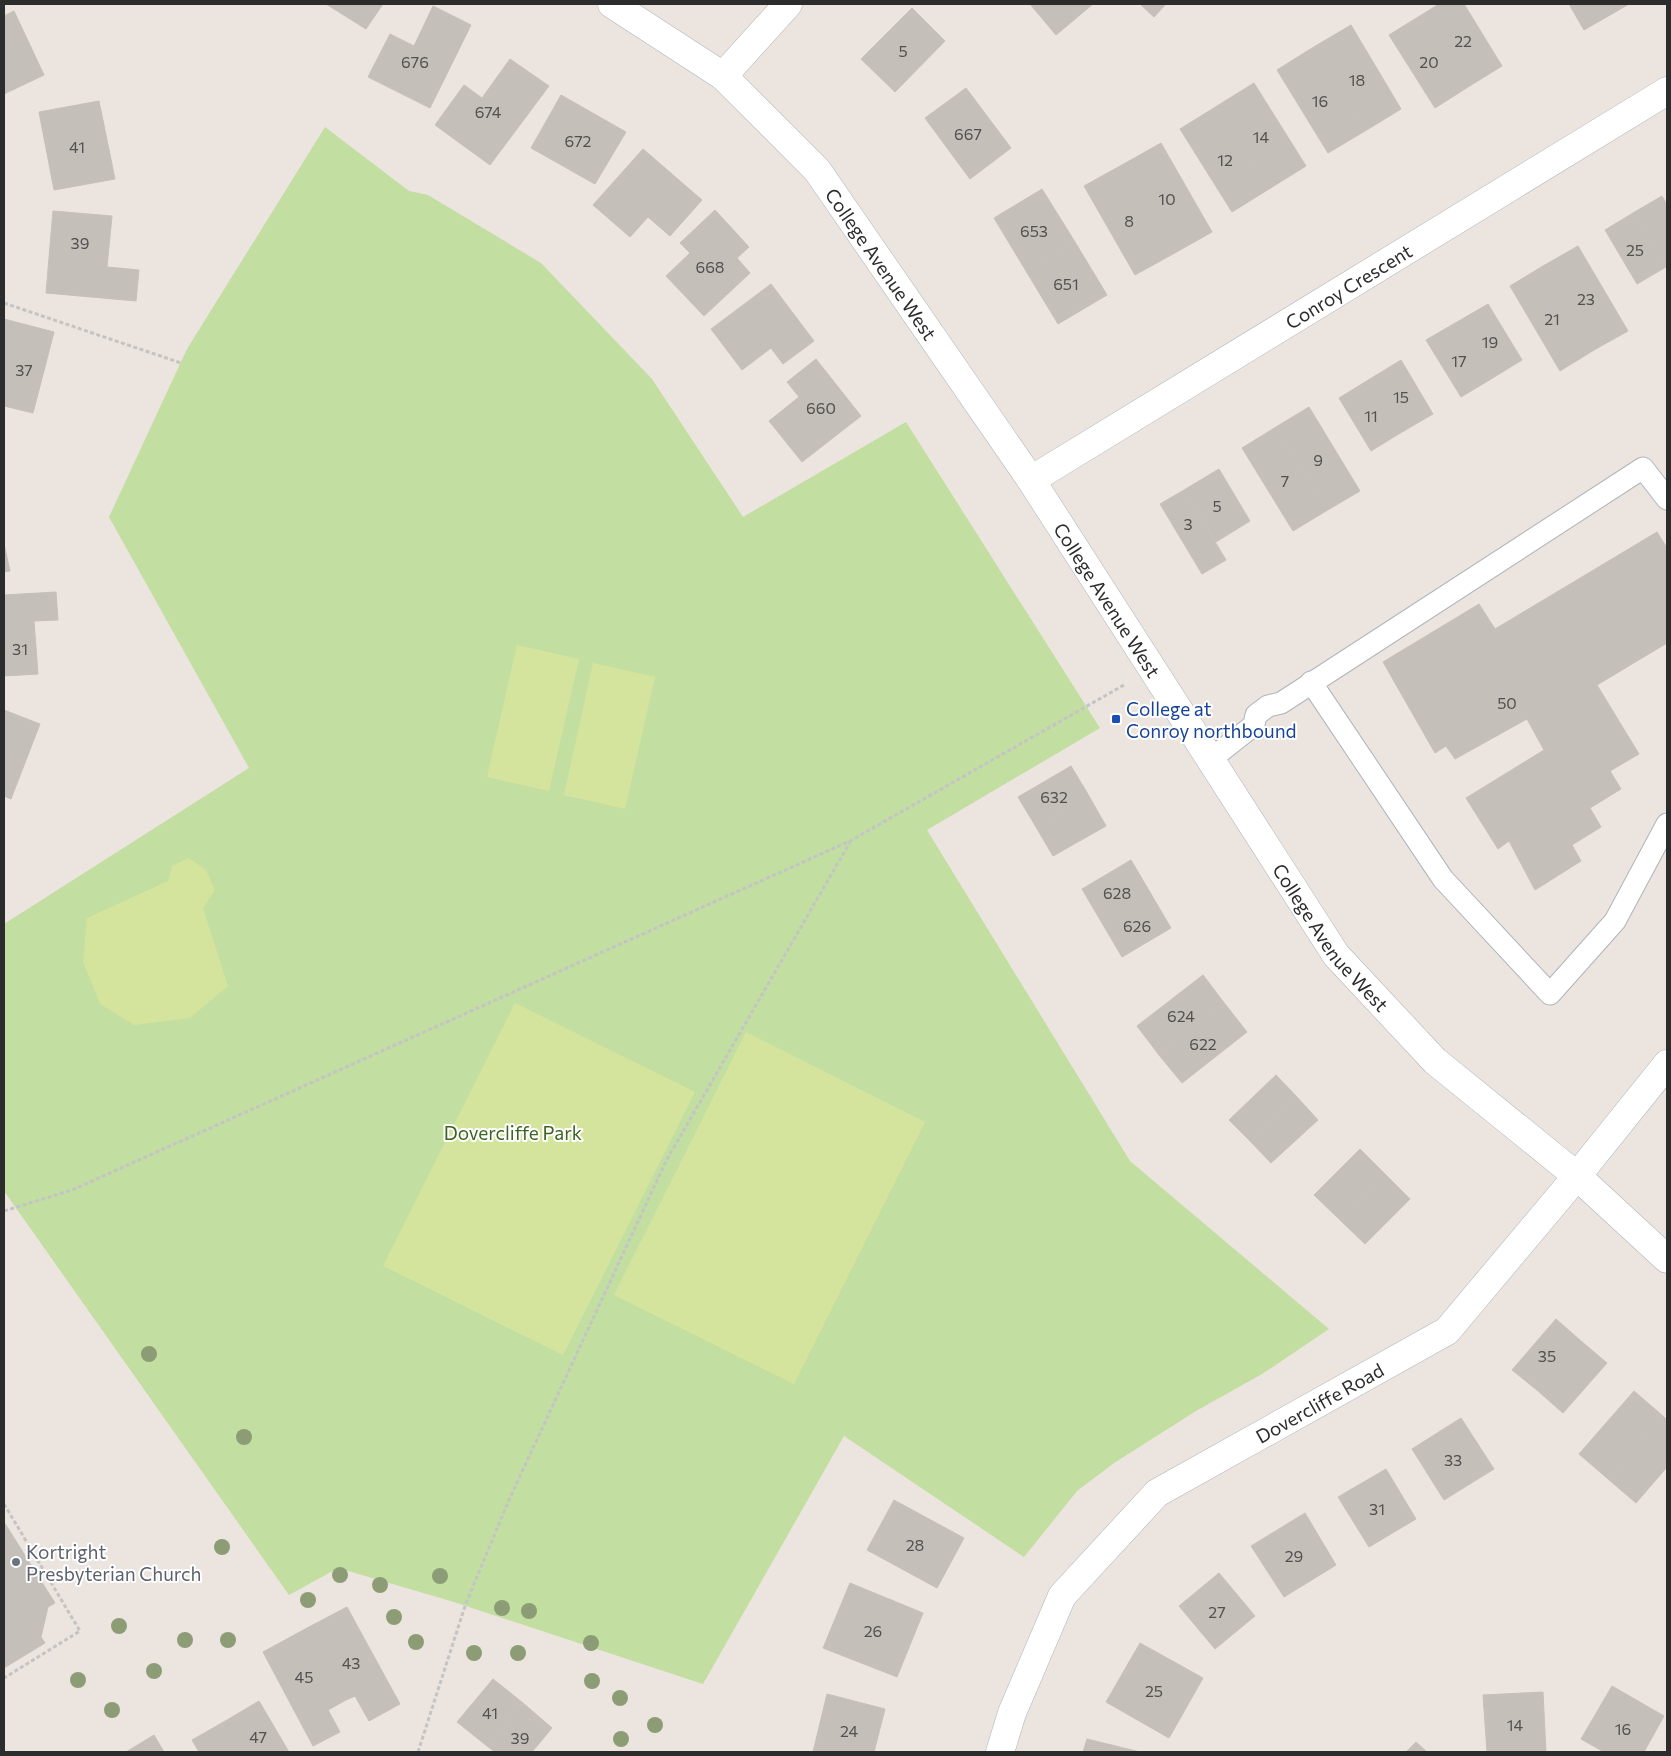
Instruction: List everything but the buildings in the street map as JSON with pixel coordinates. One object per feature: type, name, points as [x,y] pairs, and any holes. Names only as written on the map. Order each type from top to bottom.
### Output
[{"type":"street","name":"College Avenue West","points":[[612,4],[723,76],[816,170],[1031,480],[1336,954],[1435,1061],[1577,1176],[1667,1259]]},
{"type":"street","points":[[723,76],[788,4]]},
{"type":"street","name":"Conroy Crescent","points":[[1031,480],[1667,91]]},
{"type":"street","name":"Dovercliffe Road","points":[[1000,1752],[1012,1713],[1062,1596],[1157,1493],[1447,1331],[1577,1176],[1667,1064]]},
{"type":"lane","points":[[1211,759],[1254,725],[1256,715],[1268,706],[1281,703],[1642,468],[1667,499]]},
{"type":"lane","points":[[1311,682],[1443,878],[1550,994],[1615,922],[1667,824]]},
{"type":"path","points":[[4,303],[181,363]]},
{"type":"path","points":[[4,1211],[72,1190],[850,841],[1152,669]]},
{"type":"path","points":[[418,1752],[465,1606],[508,1502],[666,1161],[850,841]]},
{"type":"path","points":[[4,1504],[80,1631],[4,1678]]},
{"type":"green space","name":"Dovercliffe Park","points":[[325,127],[409,191],[428,195],[541,263],[652,379],[743,517],[906,422],[1100,728],[927,830],[1130,1161],[1329,1329],[1262,1374],[1196,1411],[1114,1463],[1077,1491],[1024,1557],[844,1436],[703,1684],[454,1602],[338,1568],[289,1595],[4,1191],[4,924],[249,768],[109,517],[187,349]]},
{"type":"green space","points":[[517,645],[579,659],[549,791],[487,777]]},
{"type":"green space","points":[[593,663],[655,677],[625,809],[564,795]]},
{"type":"green space","points":[[189,858],[206,870],[215,890],[203,908],[228,986],[190,1018],[134,1025],[100,1004],[83,961],[87,918],[168,881],[172,866]]},
{"type":"green space","points":[[515,1003],[695,1092],[563,1355],[383,1266]]},
{"type":"green space","points":[[746,1032],[925,1122],[794,1384],[614,1295]]},
{"type":"place","name":"College at Conroy northbound","points":[[1116,719]]},
{"type":"place","name":"Kortright Presbyterian Church","points":[[16,1562]]}]
